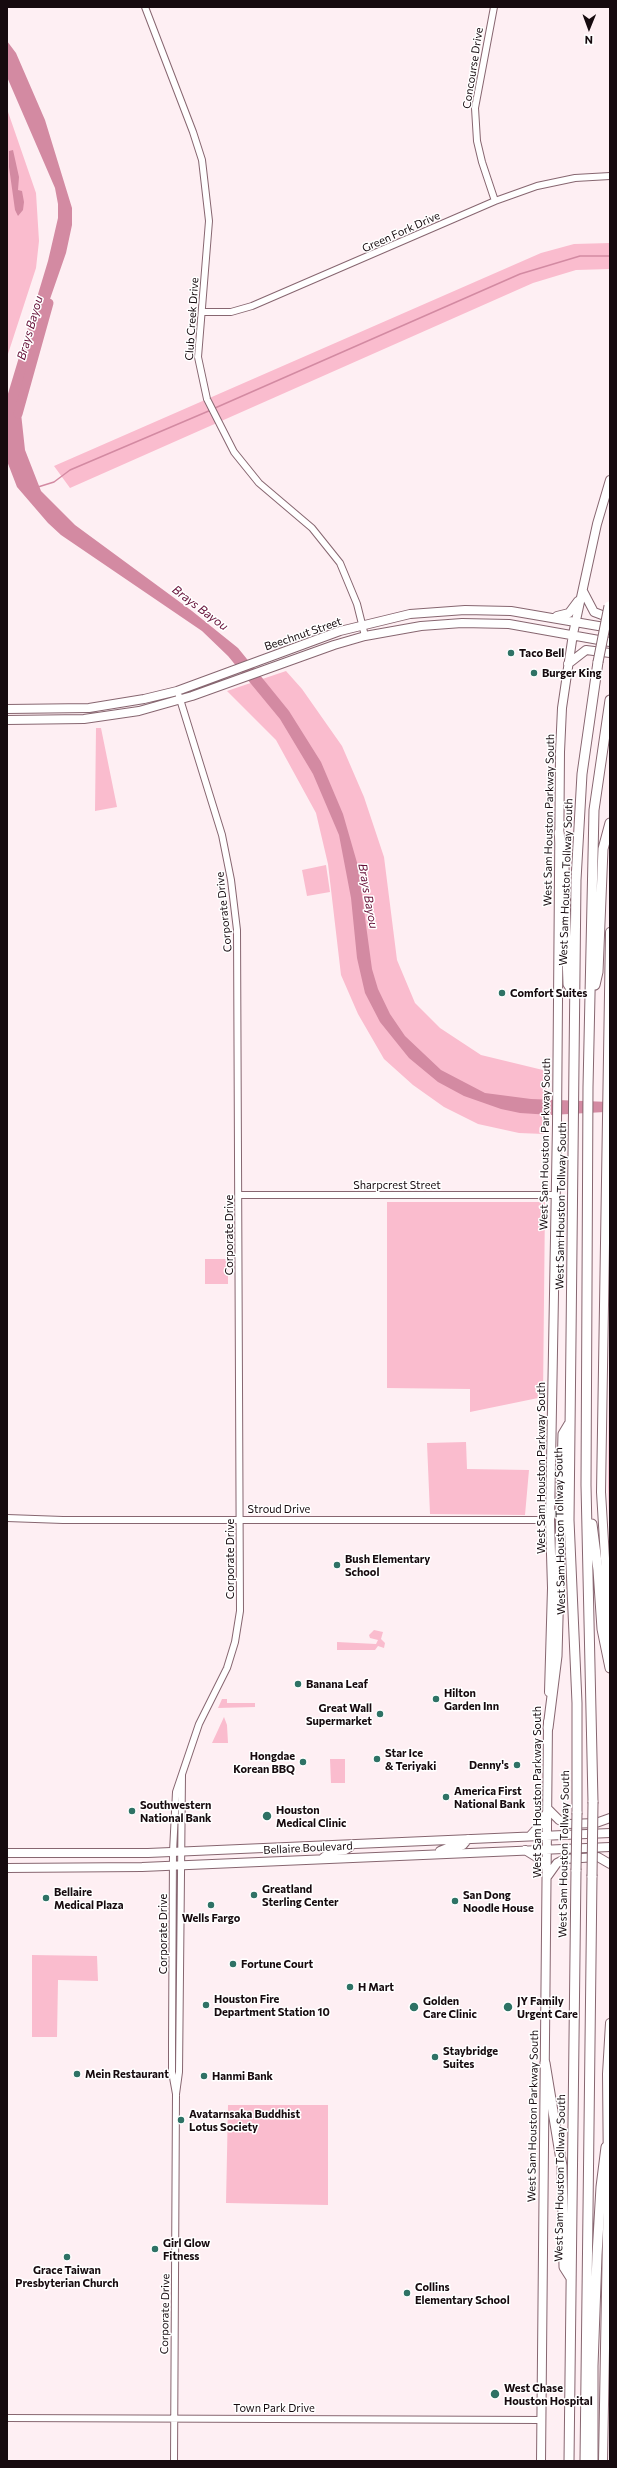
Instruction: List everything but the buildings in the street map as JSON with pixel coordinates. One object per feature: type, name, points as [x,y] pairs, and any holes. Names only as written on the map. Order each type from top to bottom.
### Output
[{"type":"highway","name":"West Sam Houston Tollway South","points":[[569,2461],[577,1813],[577,1703],[570,1546],[570,1423],[577,862],[580,796],[586,735],[598,662],[610,604]]},
{"type":"highway","points":[[585,2461],[593,1802],[586,1485],[588,1087],[594,810],[610,700]]},
{"type":"highway","points":[[591,998],[598,972],[603,849],[610,823]]},
{"type":"highway","points":[[558,833],[564,866],[568,984],[575,995]]},
{"type":"highway","points":[[548,1728],[557,1656],[563,1434],[570,1423]]},
{"type":"highway","points":[[586,1485],[598,1570],[602,1629],[610,1668]]},
{"type":"highway","points":[[545,2063],[551,2087],[562,2166],[564,2267],[571,2279]]},
{"type":"highway","points":[[593,2461],[593,2366],[597,2255],[601,2187],[606,2147]]},
{"type":"main road","name":"West Sam Houston Parkway South","points":[[541,2461],[548,1728],[552,1588],[550,1520],[557,1124],[558,833],[560,752],[573,634],[597,524],[610,480]]},
{"type":"main road","points":[[553,617],[567,614],[574,609],[583,591]]},
{"type":"main road","points":[[583,591],[594,612],[610,618]]},
{"type":"main road","name":"Beechnut Street","points":[[7,709],[104,706],[134,702],[177,691],[296,647],[363,625],[410,614],[438,611],[511,611],[610,628]]},
{"type":"main road","points":[[438,611],[439,624]]},
{"type":"main road","points":[[509,624],[511,611]]},
{"type":"main road","name":"Beechnut Street","points":[[7,720],[106,717],[180,700],[300,657],[365,636],[439,624],[509,624],[573,634],[610,642]]},
{"type":"main road","points":[[553,631],[565,641],[569,662],[586,650],[610,653]]},
{"type":"main road","points":[[296,647],[300,657]]},
{"type":"main road","points":[[104,706],[106,717]]},
{"type":"main road","points":[[26,709],[26,720]]},
{"type":"main road","points":[[610,932],[601,1492],[610,1641]]},
{"type":"main road","points":[[530,1836],[540,1825],[548,1809],[559,1820],[568,1824],[596,1823],[610,1818]]},
{"type":"main road","name":"Bellaire Boulevard","points":[[8,1853],[92,1854],[176,1852],[610,1833]]},
{"type":"main road","points":[[438,1853],[442,1849],[463,1845],[468,1839]]},
{"type":"main road","points":[[350,1857],[355,1850],[376,1848],[386,1843]]},
{"type":"main road","points":[[322,1858],[332,1851],[344,1850],[352,1844]]},
{"type":"main road","name":"Bellaire Boulevard","points":[[7,1868],[92,1868],[610,1847]]},
{"type":"main road","points":[[524,1850],[538,1858],[547,1868]]},
{"type":"main road","points":[[92,1854],[92,1868]]},
{"type":"main road","points":[[547,1877],[557,1863],[565,1859],[598,1857],[610,1864]]},
{"type":"main road","points":[[603,2461],[606,2420],[606,2147],[610,2023]]},
{"type":"street","name":"Club Creek Drive","points":[[146,7],[202,160],[208,221],[198,357],[208,399],[217,421],[234,452],[259,483],[312,528],[340,563],[357,604],[365,636]]},
{"type":"street","name":"Concourse Drive","points":[[494,7],[475,108],[477,141],[482,162],[495,201]]},
{"type":"street","name":"Green Fork Drive","points":[[202,312],[231,312],[252,306],[495,201],[537,186],[575,178],[610,176]]},
{"type":"street","name":"Corporate Drive","points":[[174,2461],[176,2094],[179,2072],[176,1852],[182,1775],[199,1724],[219,1688],[235,1642],[240,1611],[238,954],[234,896],[222,835],[177,691]]},
{"type":"street","name":"Sharpcrest Street","points":[[239,1195],[556,1195]]},
{"type":"street","name":"Stroud Drive","points":[[7,1518],[550,1520]]},
{"type":"street","name":"Town Park Drive","points":[[7,2418],[541,2420]]},
{"type":"shaded area","points":[[7,109],[36,193],[39,241],[36,268],[7,357]]},
{"type":"shaded area","points":[[610,243],[610,269],[576,270],[533,283],[70,488],[54,466],[541,253],[574,244]]},
{"type":"shaded area","points":[[286,671],[302,689],[342,746],[364,797],[384,857],[397,960],[415,1003],[440,1028],[481,1055],[547,1071],[544,1134],[519,1133],[478,1124],[444,1107],[413,1085],[384,1059],[358,1014],[341,975],[328,864],[316,813],[276,740],[227,691]]},
{"type":"shaded area","points":[[96,728],[101,728],[117,807],[95,811]]},
{"type":"shaded area","points":[[326,865],[330,892],[307,896],[302,870]]},
{"type":"shaded area","points":[[387,1202],[545,1202],[543,1397],[470,1412],[470,1389],[387,1388]]},
{"type":"shaded area","points":[[205,1259],[228,1259],[228,1284],[205,1284]]},
{"type":"shaded area","points":[[610,1287],[610,1551],[608,1487]]},
{"type":"shaded area","points":[[466,1442],[467,1469],[529,1470],[525,1515],[430,1514],[427,1443]]},
{"type":"shaded area","points":[[374,1630],[383,1632],[381,1639],[385,1643],[384,1648],[378,1646],[375,1650],[337,1650],[337,1642],[376,1644],[378,1640],[370,1638],[369,1635]]},
{"type":"shaded area","points":[[222,1699],[227,1699],[227,1703],[255,1703],[255,1707],[218,1708]]},
{"type":"shaded area","points":[[224,1717],[227,1725],[228,1743],[212,1743]]},
{"type":"shaded area","points":[[330,1759],[345,1759],[345,1783],[331,1783]]},
{"type":"shaded area","points":[[32,1955],[97,1956],[98,1981],[58,1980],[57,2037],[32,2037]]},
{"type":"shaded area","points":[[228,2105],[328,2105],[328,2205],[226,2203]]},
{"type":"water","points":[[7,41],[16,53],[45,120],[72,208],[72,225],[66,253],[34,345],[20,404],[25,450],[41,491],[75,525],[192,611],[238,648],[289,711],[321,762],[343,814],[358,866],[372,969],[378,989],[390,1014],[405,1036],[441,1070],[485,1093],[531,1099],[610,1102],[605,1112],[551,1115],[520,1113],[501,1109],[464,1096],[438,1082],[409,1058],[380,1022],[365,993],[357,958],[351,898],[339,835],[313,774],[280,719],[228,656],[202,631],[61,535],[48,523],[17,487],[7,461],[7,397],[48,261],[58,218],[58,204],[55,188],[7,77]]},
{"type":"water","points":[[13,150],[19,177],[18,190],[22,191],[24,202],[23,210],[18,216],[15,210],[9,167],[9,151]]},
{"type":"waterway","points":[[215,408],[520,274],[580,256],[610,256]]},
{"type":"waterway","name":"Brays Bayou","points":[[18,414],[49,303]]},
{"type":"waterway","points":[[38,487],[54,482],[70,470],[211,410]]},
{"type":"place","name":"Taco Bell","points":[[511,653]]},
{"type":"place","name":"Burger King","points":[[534,673]]},
{"type":"place","name":"Comfort Suites","points":[[502,993]]},
{"type":"place","name":"Bush Elementary School","points":[[337,1565]]},
{"type":"place","name":"Banana Leaf","points":[[298,1684]]},
{"type":"place","name":"Hilton Garden Inn","points":[[436,1699]]},
{"type":"place","name":"Great Wall Supermarket","points":[[380,1714]]},
{"type":"place","name":"Star Ice & Teriyaki","points":[[377,1759]]},
{"type":"place","name":"Hongdae Korean BBQ","points":[[303,1762]]},
{"type":"place","name":"Denny's","points":[[517,1765]]},
{"type":"place","name":"America First National Bank","points":[[446,1797]]},
{"type":"place","name":"Southwestern National Bank","points":[[132,1811]]},
{"type":"place","name":"Houston Medical Clinic","points":[[267,1816]]},
{"type":"place","name":"Greatland Sterling Center","points":[[254,1895]]},
{"type":"place","name":"Bellaire Medical Plaza","points":[[46,1898]]},
{"type":"place","name":"San Dong Noodle House","points":[[455,1901]]},
{"type":"place","name":"Wells Fargo","points":[[211,1905]]},
{"type":"place","name":"Fortune Court","points":[[233,1964]]},
{"type":"place","name":"H Mart","points":[[350,1987]]},
{"type":"place","name":"Houston Fire Department Station 10","points":[[206,2005]]},
{"type":"place","name":"Golden Care Clinic","points":[[414,2007]]},
{"type":"place","name":"JY Family Urgent Care","points":[[508,2007]]},
{"type":"place","name":"Staybridge Suites","points":[[435,2057]]},
{"type":"place","name":"Mein Restaurant","points":[[77,2074]]},
{"type":"place","name":"Hanmi Bank","points":[[204,2076]]},
{"type":"place","name":"Avatarnsaka Buddhist Lotus Society","points":[[181,2120]]},
{"type":"place","name":"Girl Glow Fitness","points":[[155,2249]]},
{"type":"place","name":"Grace Taiwan Presbyterian Church","points":[[67,2257]]},
{"type":"place","name":"Collins Elementary School","points":[[407,2293]]},
{"type":"place","name":"West Chase Houston Hospital","points":[[495,2394]]}]
